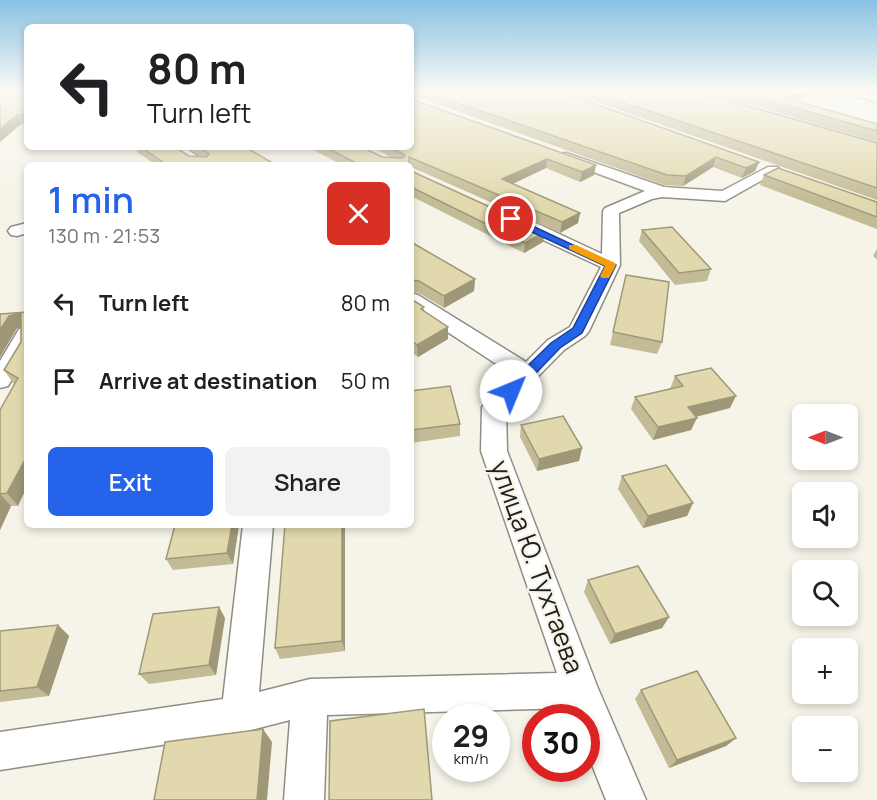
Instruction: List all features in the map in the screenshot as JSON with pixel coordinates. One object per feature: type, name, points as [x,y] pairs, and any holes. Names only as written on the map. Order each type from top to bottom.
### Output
[{"type":"street","points":[[180,150],[198,162]]},
{"type":"street","points":[[553,152],[662,192]]},
{"type":"street","name":"улица Ю. Тухтаева","points":[[626,800],[581,690],[494,451],[494,407],[556,345],[578,331],[611,265],[611,211],[647,195],[662,192],[725,196],[778,172],[752,162]]},
{"type":"street","points":[[506,216],[611,265]]},
{"type":"street","points":[[414,301],[528,374]]},
{"type":"street","points":[[0,380],[24,339]]},
{"type":"street","points":[[238,715],[258,528]]},
{"type":"street","points":[[0,751],[238,715],[310,697],[581,690]]},
{"type":"street","points":[[304,800],[310,697]]},
{"type":"building","points":[[414,127],[490,127],[596,165],[582,172],[547,159],[502,179],[580,213],[562,222],[409,157],[409,162],[354,162],[331,150],[368,150],[382,157],[403,158],[405,155],[396,150],[414,150]]},
{"type":"building","points":[[528,127],[661,127],[759,162],[746,168],[716,157],[686,176],[667,175]]},
{"type":"building","points":[[697,127],[823,127],[877,143],[877,188]]},
{"type":"building","points":[[864,127],[877,127],[877,131]]},
{"type":"building","points":[[145,150],[180,150],[189,156],[207,157],[209,154],[203,150],[250,150],[271,162],[163,162]]},
{"type":"building","points":[[778,168],[877,202],[877,217],[764,175]]},
{"type":"building","points":[[414,172],[545,232],[525,243],[414,188]]},
{"type":"building","points":[[672,227],[711,269],[679,273],[642,230]]},
{"type":"building","points":[[414,244],[475,279],[444,296],[414,280]]},
{"type":"building","points":[[626,275],[669,282],[662,342],[613,332]]},
{"type":"building","points":[[414,301],[424,307],[421,309],[448,327],[417,345],[414,342]]},
{"type":"building","points":[[24,312],[24,462],[7,493],[0,494],[0,410],[18,378],[4,370],[21,342],[21,313],[9,316],[0,330],[0,314]]},
{"type":"building","points":[[711,368],[736,396],[688,407],[697,418],[658,427],[635,397],[683,386],[675,376]]},
{"type":"building","points":[[450,386],[460,424],[414,430],[414,391]]},
{"type":"building","points":[[563,416],[582,448],[539,459],[521,425]]},
{"type":"building","points":[[666,465],[693,503],[648,516],[622,476]]},
{"type":"building","points":[[174,528],[231,528],[227,553],[166,559]]},
{"type":"building","points":[[285,528],[342,528],[342,641],[275,648]]},
{"type":"building","points":[[638,566],[669,617],[615,634],[588,580]]},
{"type":"building","points":[[219,607],[209,665],[139,674],[153,614]]},
{"type":"building","points":[[58,625],[37,687],[0,691],[0,631]]},
{"type":"building","points":[[697,671],[736,738],[677,760],[641,690]]},
{"type":"building","points":[[424,709],[432,800],[329,800],[330,721]]},
{"type":"building","points":[[263,729],[257,800],[154,800],[165,742]]},
{"type":"slow traffic","points":[[572,247],[611,265],[606,276]]},
{"type":"route","points":[[511,219],[611,265],[578,331],[556,345],[511,391]]}]
